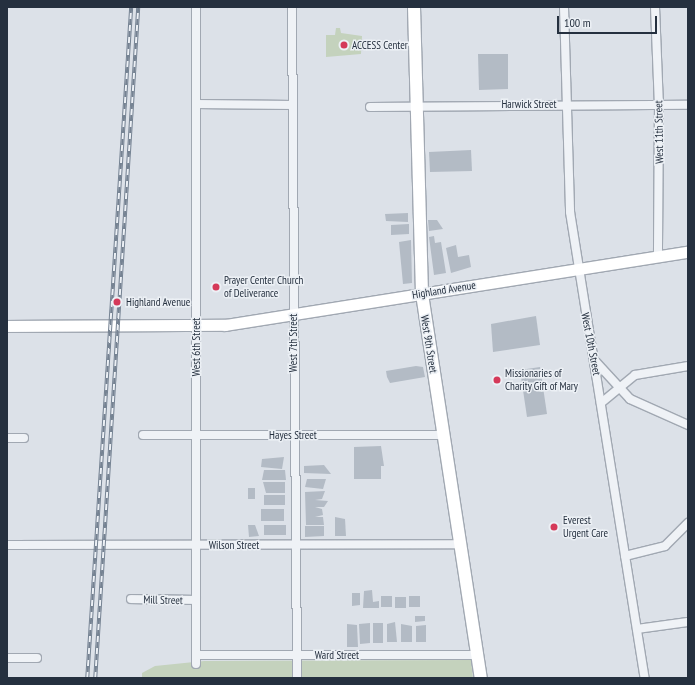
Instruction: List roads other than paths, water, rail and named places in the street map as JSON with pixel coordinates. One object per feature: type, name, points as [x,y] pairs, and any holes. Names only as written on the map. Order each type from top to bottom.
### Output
[{"type":"main road","name":"West 9th Street","points":[[414,7],[422,294],[462,544],[481,678]]},
{"type":"main road","name":"Highland Avenue","points":[[7,326],[225,325],[688,252]]},
{"type":"street","name":"West 6th Street","points":[[196,7],[196,664]]},
{"type":"street","name":"West 7th Street","points":[[292,7],[294,654],[297,678]]},
{"type":"street","name":"West 10th Street","points":[[564,7],[570,212],[578,269],[596,362],[645,678]]},
{"type":"street","name":"West 11th Street","points":[[655,7],[659,105],[658,256]]},
{"type":"street","points":[[196,104],[293,105]]},
{"type":"street","name":"Harwick Street","points":[[370,107],[417,105],[566,104],[688,105]]},
{"type":"street","points":[[596,362],[630,398],[688,425]]},
{"type":"street","points":[[602,403],[618,387],[635,375],[688,366]]},
{"type":"street","name":"Hayes Street","points":[[143,436],[196,434],[444,435]]},
{"type":"street","points":[[7,438],[24,438]]},
{"type":"street","points":[[625,556],[666,546],[688,523]]},
{"type":"street","name":"Wilson Street","points":[[7,545],[462,544]]},
{"type":"street","name":"Mill Street","points":[[130,599],[196,600]]},
{"type":"street","points":[[637,629],[688,622]]},
{"type":"street","name":"Ward Street","points":[[196,655],[478,655]]},
{"type":"street","points":[[7,658],[37,658]]},
{"type":"railway","points":[[87,678],[131,7]]},
{"type":"railway","points":[[95,678],[138,7]]},
{"type":"place","name":"ACCESS Center","points":[[344,45]]},
{"type":"place","name":"Prayer Center Church of Deliverance","points":[[216,287]]},
{"type":"place","name":"Highland Avenue","points":[[117,302]]},
{"type":"place","name":"Missionaries of Charity Gift of Mary","points":[[497,380]]},
{"type":"place","name":"Everest Urgent Care","points":[[554,527]]}]
